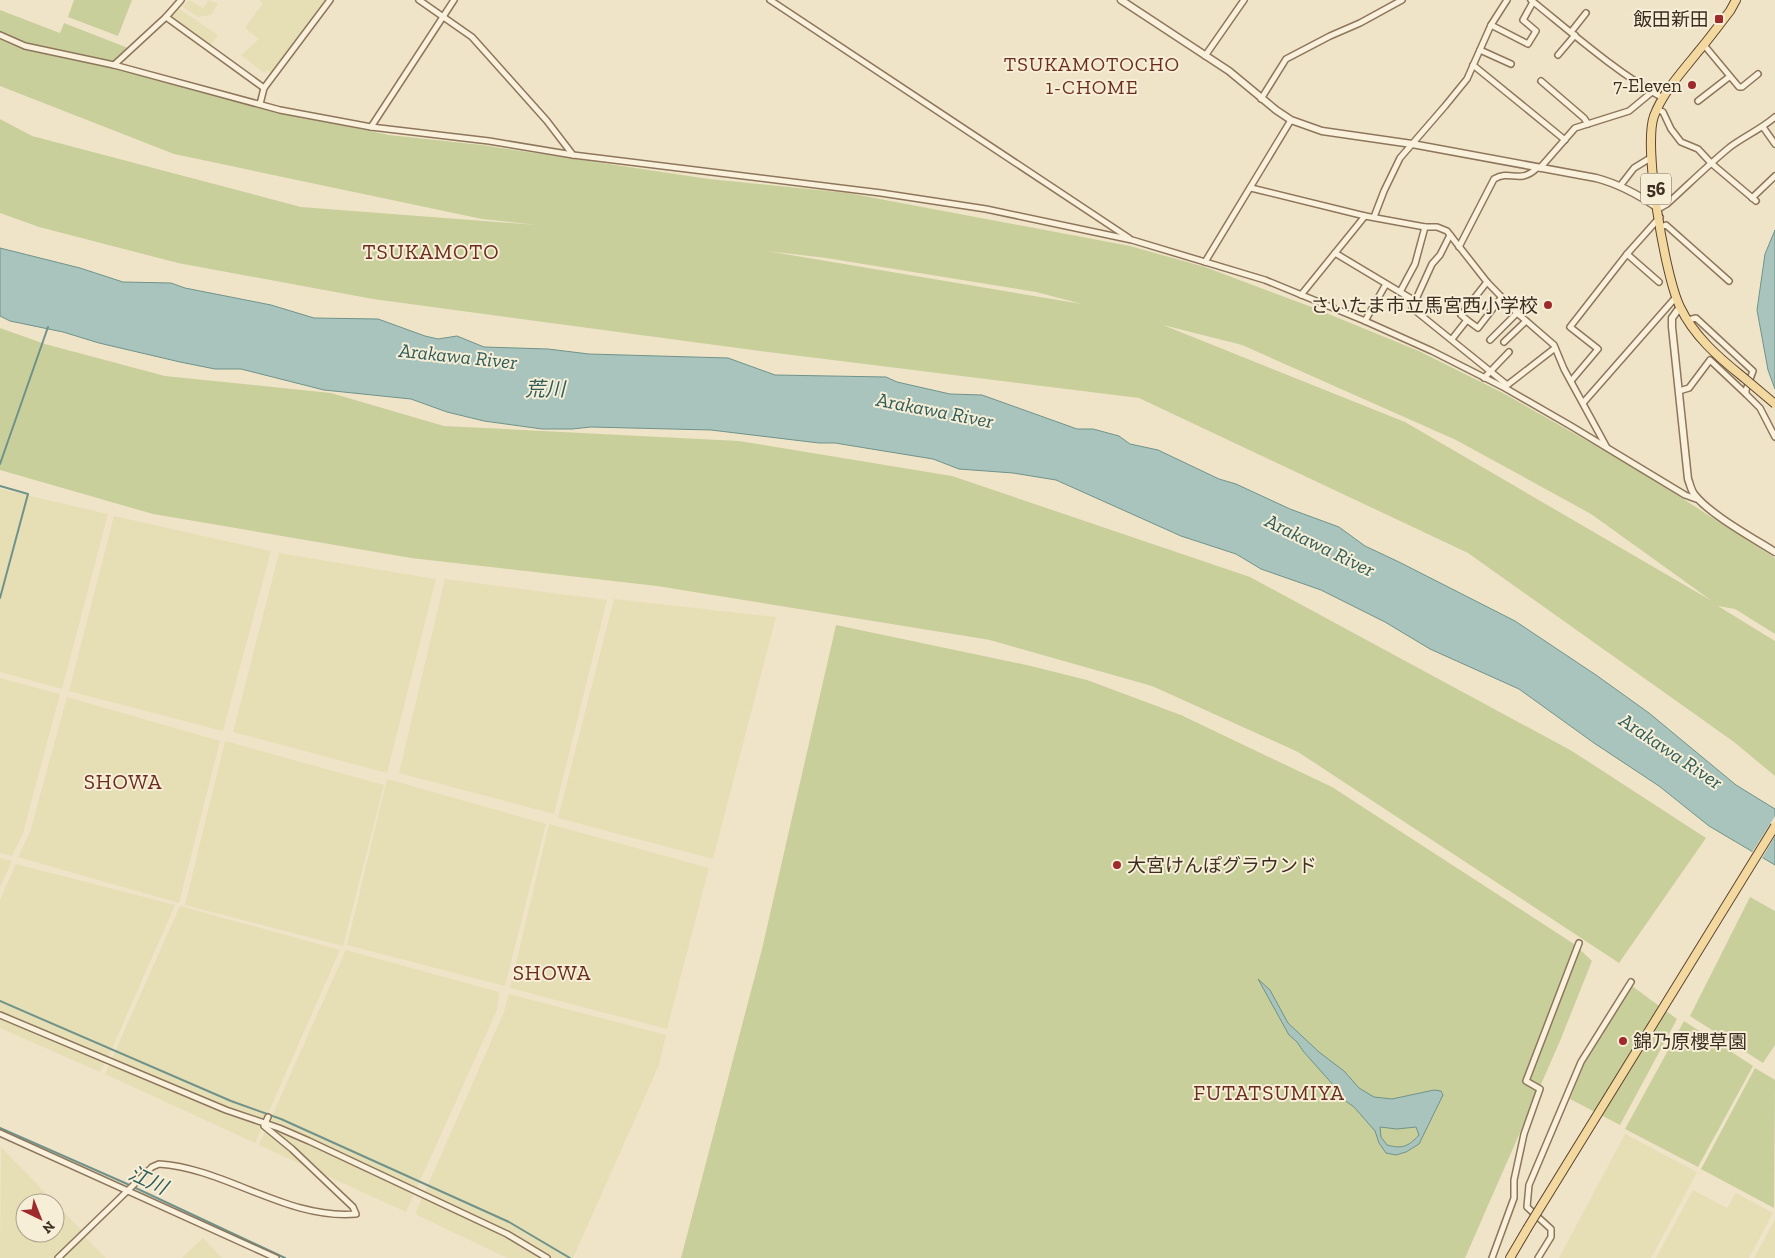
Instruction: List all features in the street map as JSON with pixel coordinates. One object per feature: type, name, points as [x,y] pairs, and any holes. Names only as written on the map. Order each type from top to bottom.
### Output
[{"type":"main road","name":"56","points":[[1736,0],[1704,46],[1672,84],[1657,108],[1651,133],[1652,157],[1667,264],[1680,307],[1688,320],[1715,353],[1775,404]]},
{"type":"main road","points":[[1510,1258],[1775,826]]},
{"type":"street","points":[[114,65],[166,17],[181,0]]},
{"type":"street","points":[[260,104],[264,88],[330,0]]},
{"type":"street","points":[[419,0],[472,37],[543,117],[573,155]]},
{"type":"street","points":[[371,126],[454,0]]},
{"type":"street","points":[[770,0],[1132,240]]},
{"type":"street","points":[[1121,0],[1229,71],[1262,99],[1291,120],[1322,131],[1412,144],[1596,178],[1620,186],[1646,200],[1659,213]]},
{"type":"street","points":[[1204,56],[1244,0]]},
{"type":"street","points":[[1262,99],[1286,59],[1402,0]]},
{"type":"street","points":[[1374,217],[1400,158],[1467,79],[1491,25],[1507,0]]},
{"type":"street","points":[[1491,25],[1528,44],[1536,31],[1523,20],[1532,1],[1652,92],[1663,98]]},
{"type":"street","points":[[1558,55],[1586,13]]},
{"type":"street","points":[[166,17],[264,88]]},
{"type":"street","points":[[0,34],[24,46],[114,65],[280,110],[416,133],[476,139],[573,155],[934,200],[1132,240],[1255,277],[1365,321],[1432,351],[1484,378],[1506,386],[1685,495],[1700,501],[1775,552]]},
{"type":"street","points":[[1704,46],[1729,77],[1741,88],[1758,74]]},
{"type":"street","points":[[1480,50],[1510,64]]},
{"type":"street","points":[[1473,65],[1565,140]]},
{"type":"street","points":[[1698,101],[1729,77]]},
{"type":"street","points":[[1541,80],[1584,118],[1588,124]]},
{"type":"street","points":[[1459,247],[1494,179],[1502,176],[1520,178],[1527,176],[1539,168],[1575,128],[1629,111],[1652,92]]},
{"type":"street","points":[[1657,108],[1663,112],[1671,129],[1681,142],[1698,149],[1711,163],[1754,199],[1775,176]]},
{"type":"street","points":[[1571,381],[1598,349],[1570,326],[1667,204],[1711,163],[1747,135],[1775,118]]},
{"type":"street","points":[[1205,262],[1291,120]]},
{"type":"street","points":[[1763,127],[1775,144]]},
{"type":"street","points":[[1620,186],[1634,168],[1652,157]]},
{"type":"street","points":[[1251,188],[1365,216],[1425,227],[1437,227],[1447,231],[1501,298],[1555,348],[1564,369],[1606,446]]},
{"type":"street","points":[[1301,295],[1365,216]]},
{"type":"street","points":[[1661,227],[1666,225],[1729,281]]},
{"type":"street","points":[[1400,292],[1415,264],[1425,227]]},
{"type":"street","points":[[1450,235],[1440,255],[1432,264],[1412,308],[1491,371],[1506,386]]},
{"type":"street","points":[[1335,253],[1415,302]]},
{"type":"street","points":[[1627,254],[1659,282]]},
{"type":"street","points":[[1487,282],[1461,315],[1478,328],[1501,298]]},
{"type":"street","points":[[1365,321],[1386,284]]},
{"type":"street","points":[[1583,403],[1676,297]]},
{"type":"street","points":[[1680,307],[1672,318],[1672,327],[1688,479],[1693,492],[1700,501]]},
{"type":"street","points":[[1490,340],[1517,313]]},
{"type":"street","points":[[1688,320],[1696,318],[1753,371],[1746,394]]},
{"type":"street","points":[[1452,339],[1467,320]]},
{"type":"street","points":[[1504,342],[1526,321]]},
{"type":"street","points":[[1506,386],[1555,348]]},
{"type":"street","points":[[1484,378],[1509,352]]},
{"type":"street","points":[[1679,391],[1689,388],[1710,360],[1760,408],[1775,437]]},
{"type":"street","points":[[1492,1258],[1514,1198],[1514,1180],[1524,1134],[1540,1089],[1526,1081],[1580,943]]},
{"type":"street","points":[[1538,1258],[1551,1237],[1551,1229],[1527,1206],[1529,1185],[1581,1062],[1631,982]]},
{"type":"street","points":[[0,1015],[346,1158],[507,1234],[548,1258]]},
{"type":"street","points":[[58,1258],[152,1167],[159,1164],[195,1171],[310,1211],[356,1214],[353,1207],[292,1149],[264,1126],[268,1117]]},
{"type":"street","points":[[0,1133],[276,1258]]},
{"type":"shaded area","points":[[189,0],[203,8],[209,0],[218,4],[211,15],[198,17],[183,7]]},
{"type":"shaded area","points":[[259,0],[326,0],[272,74],[267,70],[264,73],[241,55],[259,39],[245,28],[263,3]]},
{"type":"shaded area","points":[[178,8],[218,35],[209,48],[170,18]]},
{"type":"shaded area","points":[[0,489],[108,514],[62,689],[0,672]]},
{"type":"shaded area","points":[[114,516],[271,551],[223,731],[69,691]]},
{"type":"shaded area","points":[[279,553],[436,579],[387,773],[233,732]]},
{"type":"shaded area","points":[[445,579],[607,600],[554,814],[399,773]]},
{"type":"shaded area","points":[[614,599],[776,617],[713,859],[558,818]]},
{"type":"shaded area","points":[[0,678],[60,694],[23,833],[12,856],[0,853]]},
{"type":"shaded area","points":[[67,697],[220,741],[179,903],[18,857],[30,832]]},
{"type":"shaded area","points":[[225,741],[384,785],[343,946],[185,905]]},
{"type":"shaded area","points":[[387,779],[546,824],[505,986],[347,945]]},
{"type":"shaded area","points":[[549,824],[709,868],[667,1029],[510,988]]},
{"type":"shaded area","points":[[0,858],[12,861],[0,887]]},
{"type":"shaded area","points":[[16,864],[175,905],[100,1072],[0,1028],[0,900]]},
{"type":"shaded area","points":[[180,906],[340,950],[255,1143],[105,1074]]},
{"type":"shaded area","points":[[346,950],[499,992],[497,1010],[406,1212],[259,1145]]},
{"type":"shaded area","points":[[509,994],[666,1035],[659,1065],[573,1258],[507,1258],[415,1214],[504,1012]]},
{"type":"shaded area","points":[[1625,1134],[1697,1172],[1651,1258],[1559,1258]]},
{"type":"shaded area","points":[[1,1147],[45,1193],[15,1193],[15,1243],[65,1243],[65,1213],[82,1231],[53,1258],[0,1258]]},
{"type":"shaded area","points":[[1693,1190],[1727,1208],[1736,1193],[1773,1213],[1749,1258],[1656,1258]]},
{"type":"shaded area","points":[[1775,1219],[1775,1258],[1754,1258]]},
{"type":"shaded area","points":[[84,1236],[106,1258],[62,1258]]},
{"type":"shaded area","points":[[203,1238],[222,1258],[182,1258]]},
{"type":"green space","points":[[74,0],[132,0],[118,36],[68,17]]},
{"type":"green space","points":[[0,10],[60,33],[64,23],[128,48],[115,68],[218,97],[296,116],[389,135],[482,145],[709,179],[848,193],[1130,246],[1205,267],[1309,306],[1419,351],[1503,393],[1635,468],[1775,558],[1775,634],[1735,609],[1718,606],[1775,641],[1775,776],[1734,742],[1468,553],[1139,398],[760,351],[373,299],[178,263],[39,227],[0,213],[0,119],[32,136],[301,207],[537,225],[482,219],[174,154],[0,86]],"holes":[[[767,251],[826,258],[1036,292],[1082,304]],[[1163,325],[1242,345],[1456,440],[1591,514],[1712,601],[1405,422]]]},
{"type":"green space","points":[[0,328],[45,344],[165,376],[331,393],[444,426],[739,441],[952,476],[1250,577],[1572,751],[1706,838],[1619,963],[1298,752],[1152,686],[990,640],[657,586],[411,558],[153,514],[0,470]]},
{"type":"green space","name":"大宮けんぽグラウンド","points":[[836,625],[1031,666],[1087,680],[1181,715],[1332,787],[1574,944],[1592,961],[1560,1041],[1465,1258],[681,1258],[762,949]]},
{"type":"green space","points":[[1750,897],[1775,911],[1775,1045],[1763,1063],[1690,1016]]},
{"type":"green space","name":"錦乃原櫻草園","points":[[1632,986],[1677,1019],[1620,1125],[1570,1099],[1584,1064]]},
{"type":"green space","points":[[1684,1021],[1753,1066],[1698,1167],[1625,1129]]},
{"type":"green space","points":[[1755,1068],[1775,1080],[1774,1208],[1701,1169]]},
{"type":"water","points":[[1775,230],[1775,389],[1768,370],[1757,310],[1765,254]]},
{"type":"water","name":"荒川","points":[[0,248],[80,268],[123,282],[171,283],[185,288],[271,305],[314,318],[378,319],[425,336],[438,339],[457,336],[484,347],[548,349],[589,354],[728,358],[775,375],[886,377],[897,382],[950,394],[982,395],[1077,429],[1093,429],[1119,436],[1130,444],[1158,450],[1219,479],[1236,484],[1290,509],[1339,527],[1365,546],[1515,621],[1649,713],[1736,785],[1775,809],[1775,865],[1709,826],[1659,786],[1594,743],[1519,689],[1430,649],[1385,622],[1321,590],[1261,569],[1236,554],[1181,536],[1056,480],[1013,473],[959,469],[933,459],[835,443],[819,443],[711,430],[591,427],[542,429],[484,421],[447,412],[411,399],[324,390],[241,369],[215,369],[180,362],[99,343],[63,332],[10,321],[0,316]]},
{"type":"water","points":[[1258,979],[1270,990],[1288,1023],[1319,1052],[1344,1071],[1359,1088],[1374,1097],[1392,1099],[1434,1090],[1441,1091],[1443,1095],[1419,1144],[1406,1152],[1396,1155],[1386,1153],[1379,1143],[1375,1131],[1354,1107],[1337,1095],[1335,1087],[1289,1035]],"holes":[[[1380,1127],[1397,1129],[1416,1127],[1419,1135],[1405,1146],[1387,1145],[1381,1137]]]},
{"type":"pier","points":[[1775,816],[1775,836],[1761,860],[1751,854]]},
{"type":"waterway","points":[[0,464],[48,327]]},
{"type":"waterway","points":[[0,486],[28,494],[0,598]]},
{"type":"waterway","points":[[0,1001],[231,1101],[281,1119],[509,1222],[570,1258]]},
{"type":"waterway","name":"江川","points":[[0,1128],[125,1183],[285,1258]]},
{"type":"place","name":"飯田新田","points":[[1719,19]]},
{"type":"place","name":"7-Eleven","points":[[1692,85]]},
{"type":"place","name":"さいたま市立馬宮西小学校","points":[[1548,305]]},
{"type":"place","name":"大宮けんぽグラウンド","points":[[1117,865]]},
{"type":"place","name":"錦乃原櫻草園","points":[[1623,1041]]},
{"type":"district","name":"TSUKAMOTOCHO 1-CHOME","points":[[1092,76]]},
{"type":"district","name":"TSUKAMOTO","points":[[431,251]]},
{"type":"district","name":"SHOWA","points":[[123,781]]},
{"type":"district","name":"SHOWA","points":[[552,972]]},
{"type":"district","name":"FUTATSUMIYA","points":[[1269,1092]]},
{"type":"water label","name":"Arakawa River","points":[[458,356]]},
{"type":"water label","name":"Arakawa River","points":[[935,410]]},
{"type":"water label","name":"Arakawa River","points":[[1320,545]]},
{"type":"water label","name":"Arakawa River","points":[[1671,751]]}]
